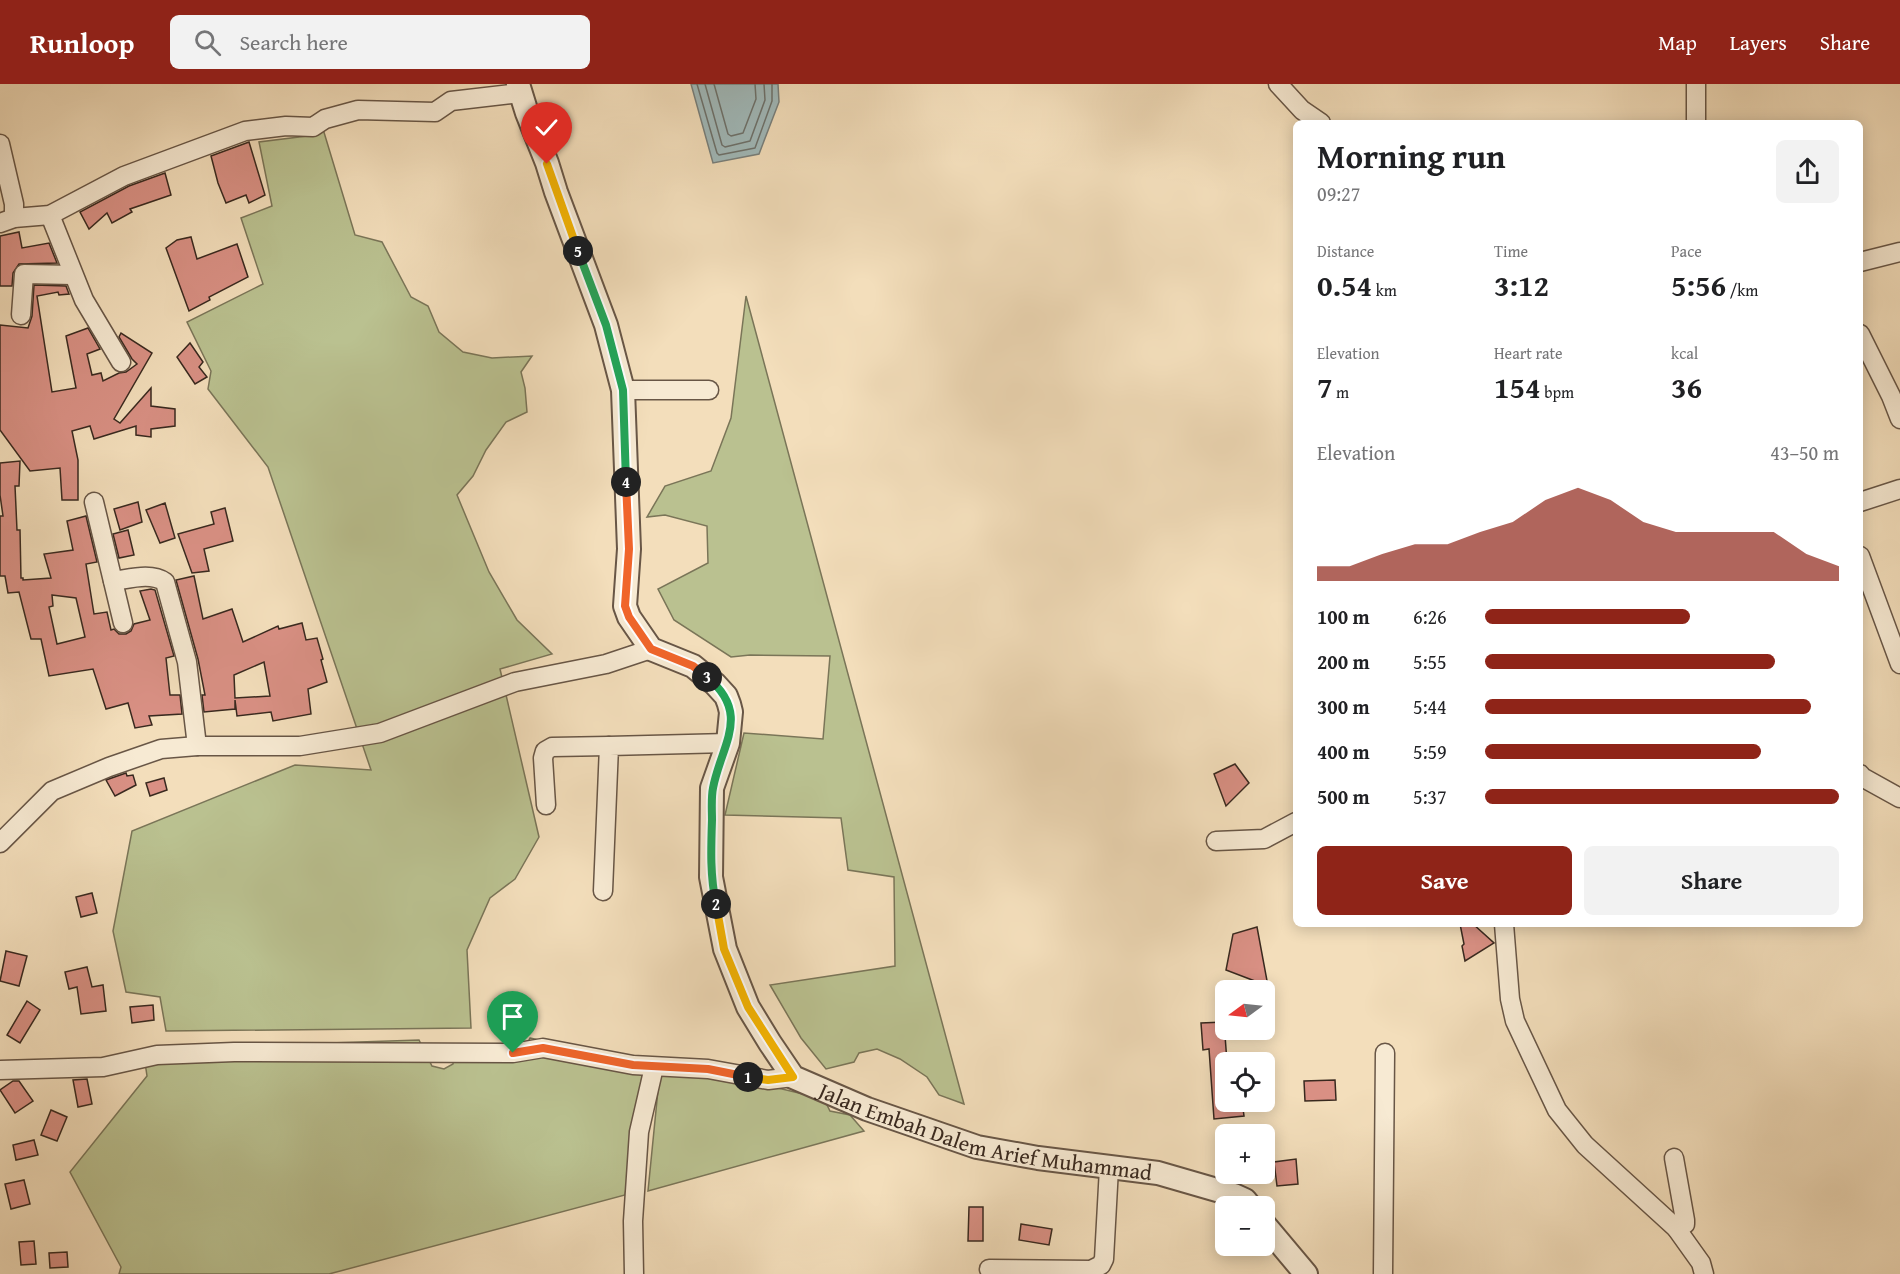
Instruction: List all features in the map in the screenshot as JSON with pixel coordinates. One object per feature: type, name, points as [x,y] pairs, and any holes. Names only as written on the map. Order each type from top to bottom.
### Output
[{"type":"street","points":[[1278,84],[1302,110],[1317,120]]},
{"type":"street","points":[[1696,84],[1696,120]]},
{"type":"street","points":[[0,843],[52,791],[109,767],[161,749],[197,746],[300,746],[380,734],[514,682],[606,664],[651,649],[629,617],[625,606],[629,549],[623,390],[606,325],[519,89],[451,101],[435,112],[358,110],[325,119],[313,127],[286,126],[245,130],[124,176],[50,215],[7,220]]},
{"type":"street","points":[[0,144],[14,204],[7,220]]},
{"type":"street","points":[[50,215],[84,300],[121,362]]},
{"type":"street","points":[[1863,261],[1900,252]]},
{"type":"street","points":[[21,315],[24,274],[73,275]]},
{"type":"street","points":[[1863,340],[1900,419]]},
{"type":"street","points":[[623,390],[709,390]]},
{"type":"street","points":[[1863,501],[1900,489]]},
{"type":"street","points":[[94,502],[123,622]]},
{"type":"street","points":[[1863,564],[1900,664]]},
{"type":"street","points":[[113,581],[148,577],[159,578],[165,582],[186,662],[197,746]]},
{"type":"street","name":"Jalan Embah Dalem Arief Muhammad","points":[[651,649],[693,666],[726,696],[731,712],[728,743],[712,788],[711,877],[724,949],[748,1007],[793,1077],[867,1109],[977,1147],[1038,1158],[1158,1173],[1237,1196]]},
{"type":"street","points":[[546,805],[543,758],[545,751],[552,747],[728,743]]},
{"type":"street","points":[[603,891],[609,746]]},
{"type":"street","points":[[1863,778],[1900,798]]},
{"type":"street","points":[[1216,841],[1264,839],[1293,824]]},
{"type":"street","points":[[1504,927],[1509,999],[1515,1021],[1557,1110],[1585,1145],[1676,1228],[1701,1263],[1704,1274]]},
{"type":"street","points":[[0,1070],[103,1067],[157,1055],[223,1052],[513,1053],[543,1048],[633,1065],[708,1069],[768,1080],[793,1077]]},
{"type":"street","points":[[1383,1274],[1385,1053]]},
{"type":"street","points":[[634,1274],[633,1221],[639,1132],[654,1067]]},
{"type":"street","points":[[1674,1158],[1685,1220],[1684,1224],[1676,1228]]},
{"type":"street","points":[[989,1269],[1092,1270],[1101,1265],[1104,1259],[1109,1168]]},
{"type":"street","points":[[1275,1237],[1306,1274]]},
{"type":"green space","points":[[323,129],[355,235],[382,242],[411,297],[428,306],[439,332],[463,352],[492,358],[532,356],[521,372],[527,412],[506,422],[486,450],[473,476],[457,495],[489,572],[517,620],[552,654],[500,669],[539,837],[515,879],[490,898],[467,950],[471,1028],[166,1031],[160,997],[126,992],[113,931],[132,831],[295,765],[371,770],[268,467],[208,389],[211,371],[187,322],[263,284],[241,218],[272,206],[259,142],[307,136]]},
{"type":"green space","points":[[746,296],[964,1104],[939,1095],[927,1077],[900,1059],[877,1049],[859,1053],[854,1062],[826,1069],[801,1038],[770,985],[895,966],[894,877],[848,870],[841,818],[725,815],[744,733],[823,739],[830,656],[750,655],[731,657],[674,620],[658,589],[708,563],[707,526],[665,515],[647,517],[665,486],[711,471],[731,418]]},
{"type":"green space","points":[[530,1038],[644,1063],[625,1195],[329,1274],[119,1274],[121,1267],[70,1172],[147,1076],[143,1049],[419,1040],[432,1066],[444,1069],[453,1064],[456,1044],[522,1053]]},
{"type":"green space","points":[[661,1060],[824,1099],[830,1111],[850,1115],[864,1131],[648,1191]]},
{"type":"water","points":[[691,84],[778,84],[779,102],[759,154],[713,163]]},
{"type":"building","points":[[249,142],[265,195],[249,203],[246,195],[226,203],[211,156]]},
{"type":"building","points":[[165,173],[171,195],[130,209],[132,212],[112,223],[107,213],[89,229],[80,212],[129,186]]},
{"type":"building","points":[[19,232],[22,248],[49,243],[57,263],[19,264],[13,273],[12,286],[0,286],[0,236]]},
{"type":"building","points":[[191,237],[197,259],[237,244],[248,277],[209,297],[210,300],[189,311],[166,248],[177,240]]},
{"type":"building","points":[[34,285],[66,286],[69,294],[59,295],[58,292],[37,296],[52,392],[76,388],[66,336],[88,328],[100,349],[87,354],[92,375],[101,373],[103,381],[126,372],[137,364],[119,337],[121,333],[152,353],[114,419],[120,423],[151,388],[151,406],[175,409],[175,426],[151,429],[151,437],[136,435],[136,426],[94,439],[90,426],[72,431],[78,460],[78,500],[62,500],[60,468],[30,471],[0,430],[0,325],[28,328],[32,316]]},
{"type":"building","points":[[190,343],[203,362],[199,367],[207,377],[195,384],[177,357]]},
{"type":"building","points":[[20,461],[19,486],[15,486],[17,530],[20,530],[21,578],[23,580],[51,578],[44,554],[73,550],[67,521],[86,516],[97,562],[86,564],[94,614],[107,612],[111,630],[114,629],[119,634],[126,634],[131,631],[134,624],[150,620],[140,591],[155,590],[174,656],[166,658],[170,695],[180,695],[182,714],[149,716],[152,725],[135,728],[128,703],[106,709],[93,669],[49,676],[41,639],[31,639],[19,592],[8,593],[5,576],[0,576],[0,516],[3,516],[0,495],[0,463]],"holes":[[[52,595],[76,598],[85,637],[57,644],[49,607],[53,606]]]},
{"type":"building","points":[[138,502],[142,522],[120,530],[114,509]]},
{"type":"building","points":[[165,503],[175,538],[160,543],[146,510]]},
{"type":"building","points":[[225,508],[233,541],[204,549],[209,571],[192,573],[178,534],[214,524],[211,512]]},
{"type":"building","points":[[128,530],[134,555],[119,558],[113,534]]},
{"type":"building","points":[[194,576],[203,619],[232,609],[243,642],[278,626],[279,629],[302,623],[306,640],[317,638],[327,682],[308,689],[311,714],[273,721],[271,712],[237,716],[235,700],[235,709],[204,712],[202,695],[205,695],[198,659],[176,580]],"holes":[[[264,662],[270,696],[235,698],[234,675]]]},
{"type":"building","points":[[1235,764],[1249,783],[1226,806],[1214,774]]},
{"type":"building","points":[[126,773],[127,776],[133,775],[136,785],[115,796],[106,780]]},
{"type":"building","points":[[164,778],[167,790],[150,796],[146,783]]},
{"type":"building","points":[[92,893],[97,913],[81,917],[76,897]]},
{"type":"building","points":[[1257,927],[1267,980],[1252,980],[1226,970],[1233,934]]},
{"type":"building","points":[[1461,927],[1476,927],[1494,943],[1465,961],[1462,946],[1464,944]]},
{"type":"building","points":[[6,951],[27,956],[19,986],[0,981]]},
{"type":"building","points":[[87,967],[92,987],[103,985],[106,1011],[81,1014],[77,987],[69,989],[65,972]]},
{"type":"building","points":[[27,1001],[40,1010],[20,1043],[7,1035]]},
{"type":"building","points":[[153,1005],[154,1020],[132,1023],[130,1007]]},
{"type":"building","points":[[1215,1022],[1215,1040],[1225,1040],[1226,1052],[1215,1052],[1215,1112],[1243,1112],[1244,1116],[1214,1119],[1209,1049],[1203,1050],[1201,1023]]},
{"type":"building","points":[[87,1079],[92,1104],[78,1107],[73,1080]]},
{"type":"building","points":[[1335,1080],[1336,1100],[1305,1101],[1304,1081]]},
{"type":"building","points":[[13,1081],[19,1081],[33,1101],[15,1113],[0,1090]]},
{"type":"building","points":[[51,1110],[67,1117],[57,1141],[41,1135]]},
{"type":"building","points":[[34,1140],[38,1155],[16,1160],[13,1145]]},
{"type":"building","points":[[1296,1159],[1298,1184],[1277,1186],[1275,1162]]},
{"type":"building","points":[[24,1180],[30,1204],[11,1209],[5,1184]]},
{"type":"building","points":[[969,1207],[983,1207],[983,1241],[968,1241]]},
{"type":"building","points":[[1021,1224],[1052,1229],[1049,1245],[1019,1240]]},
{"type":"building","points":[[34,1241],[36,1264],[21,1265],[19,1242]]},
{"type":"building","points":[[67,1252],[68,1267],[50,1268],[49,1253]]},
{"type":"route","points":[[513,1053],[543,1048],[633,1065],[708,1069],[768,1080],[793,1077],[748,1007],[724,949],[711,877],[712,788],[728,743],[731,712],[729,704],[726,696],[715,684],[693,666],[651,649],[629,617],[625,606],[629,549],[623,390],[606,325],[547,164]]}]
